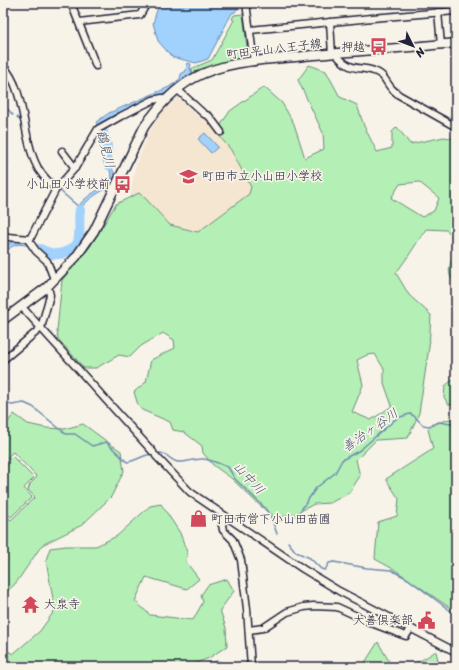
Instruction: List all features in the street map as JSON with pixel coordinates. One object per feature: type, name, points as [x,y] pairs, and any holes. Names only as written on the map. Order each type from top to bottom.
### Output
[{"type":"main road","name":"町田平山八王子線","points":[[3,320],[46,288],[76,257],[87,242],[144,127],[153,114],[166,100],[193,79],[211,71],[232,65],[456,43]]},
{"type":"street","points":[[71,3],[96,66]]},
{"type":"street","points":[[78,22],[140,15],[147,3]]},
{"type":"street","points":[[246,3],[254,62]]},
{"type":"street","points":[[250,30],[456,11]]},
{"type":"street","points":[[438,12],[441,45]]},
{"type":"street","points":[[330,22],[334,54],[342,62],[357,69],[374,71],[382,75],[392,89],[399,95],[456,126]]},
{"type":"street","points":[[3,66],[10,73],[17,89],[24,124],[35,163],[42,175],[56,189]]},
{"type":"street","points":[[178,90],[204,114],[209,116],[221,132]]},
{"type":"street","points":[[29,240],[56,189],[75,168],[101,127],[153,100],[162,98],[166,100]]},
{"type":"street","points":[[62,151],[75,168]]},
{"type":"street","points":[[3,235],[29,240],[36,251],[47,261],[54,279]]},
{"type":"street","points":[[3,360],[41,328],[50,295],[46,288]]},
{"type":"street","points":[[22,307],[179,481],[195,495],[339,591],[456,652]]},
{"type":"street","points":[[225,516],[222,525],[223,530],[233,540],[241,560],[249,630],[251,667]]},
{"type":"street","points":[[249,630],[263,628],[282,615],[291,611],[314,606],[337,607],[374,624],[406,636],[411,628]]},
{"type":"shaded area","name":"町田市立小山田小学校","points":[[178,97],[201,119],[210,121],[230,147],[251,187],[249,194],[198,232],[170,225],[146,199],[130,194],[136,165],[150,130],[164,110]]},
{"type":"green space","points":[[243,14],[248,56],[246,59],[225,62],[193,73],[191,69],[212,60],[234,20],[232,19],[234,15]]},
{"type":"green space","points":[[309,65],[326,71],[340,97],[357,105],[364,126],[377,152],[392,148],[392,132],[397,127],[410,144],[444,137],[456,139],[456,283],[452,279],[449,270],[454,252],[455,237],[446,230],[426,229],[396,273],[409,295],[431,315],[429,347],[419,413],[408,438],[376,440],[356,460],[360,476],[349,493],[330,503],[314,504],[295,514],[281,517],[271,515],[231,478],[213,465],[203,453],[202,446],[184,432],[173,430],[170,422],[142,410],[138,405],[134,392],[146,382],[151,360],[175,348],[174,340],[163,333],[141,346],[130,357],[119,355],[96,368],[84,368],[58,339],[57,331],[62,280],[90,247],[116,204],[139,193],[170,225],[198,232],[249,194],[251,187],[231,150],[216,132],[230,111],[264,87],[282,103],[294,124],[305,158],[324,149],[323,133],[298,80]],"holes":[[[419,182],[439,198],[434,211],[422,217],[391,198],[400,184]],[[375,354],[384,369],[384,383],[392,406],[371,420],[352,412],[363,385],[357,360],[367,355]]]},
{"type":"green space","points":[[3,119],[8,162],[3,175]]},
{"type":"green space","points":[[456,377],[456,405],[448,404],[444,397],[445,386]]},
{"type":"green space","points":[[14,414],[28,424],[46,428],[64,429],[83,424],[121,451],[124,471],[111,497],[82,525],[42,545],[16,583],[3,595],[3,513],[11,520],[35,497],[28,490],[30,484],[37,477],[13,452],[3,461],[3,428]]},
{"type":"green space","points":[[449,419],[456,420],[456,612],[395,570],[375,559],[378,522],[397,516],[399,499],[386,479],[433,449],[428,429],[435,424]]},
{"type":"green space","points":[[12,456],[34,478],[24,488],[32,497],[11,517],[3,509],[3,465]]},
{"type":"green space","points":[[161,504],[180,533],[187,552],[186,562],[199,579],[187,589],[146,577],[135,601],[150,615],[193,620],[203,602],[201,595],[208,585],[227,579],[234,591],[220,610],[226,628],[227,646],[209,658],[186,667],[3,667],[3,648],[13,654],[40,631],[55,610],[46,560],[50,548],[66,546],[96,546],[117,536],[150,506]]},
{"type":"green space","points":[[378,642],[390,663],[415,663],[436,651],[439,665],[442,667],[359,667],[364,664]]},
{"type":"green space","points":[[217,661],[231,665],[230,667],[194,667]]},
{"type":"water","points":[[162,3],[237,3],[238,8],[232,13],[208,59],[196,63],[172,57],[158,41],[153,23],[157,10]]},
{"type":"water","points":[[187,63],[191,64],[190,69],[193,74],[187,76],[185,80],[163,95],[150,98],[103,129],[108,139],[108,155],[116,177],[110,188],[95,195],[82,207],[79,219],[79,238],[75,250],[71,254],[64,257],[57,257],[50,256],[22,244],[13,246],[3,254],[4,249],[8,244],[16,241],[31,243],[50,253],[59,255],[70,251],[74,246],[77,212],[79,206],[90,195],[105,185],[110,184],[112,177],[105,157],[106,142],[96,122],[109,113],[169,87],[180,79],[181,74],[186,71]]},
{"type":"water","points":[[205,133],[218,147],[211,153],[198,139]]},
{"type":"waterway","points":[[3,104],[13,115]]},
{"type":"waterway","points":[[17,117],[21,121]]},
{"type":"waterway","name":"鶴見川","points":[[101,127],[107,143],[107,158],[109,165]]},
{"type":"waterway","points":[[59,190],[80,208]]},
{"type":"waterway","name":"鶴見川","points":[[40,249],[51,253],[62,254],[76,246],[79,238],[80,210]]},
{"type":"waterway","name":"山中川","points":[[3,401],[12,405],[24,403],[33,407],[66,434],[75,434],[92,446],[106,442],[127,462],[152,454]]},
{"type":"waterway","name":"善治ヶ谷川","points":[[271,517],[281,521],[299,513],[316,488],[335,473],[342,460],[360,450],[397,418],[410,414],[423,425],[429,426],[439,422],[456,425]]},
{"type":"waterway","name":"山中川","points":[[156,453],[164,454],[178,462],[204,459],[228,467],[235,479],[265,508],[271,517],[277,534]]},
{"type":"waterway","name":"山中川","points":[[288,542],[296,552],[310,558],[321,569],[325,570],[329,563],[334,562],[367,568],[391,570],[408,579],[456,615]]},
{"type":"place","name":"押越","points":[[378,47]]},
{"type":"place","name":"町田市立小山田小学校","points":[[189,176]]},
{"type":"place","name":"小山田小学校前","points":[[123,184]]},
{"type":"place","name":"町田市営下小山田苗圃","points":[[198,519]]},
{"type":"place","name":"大泉寺","points":[[31,604]]},
{"type":"place","name":"大善倶楽部","points":[[426,620]]}]
